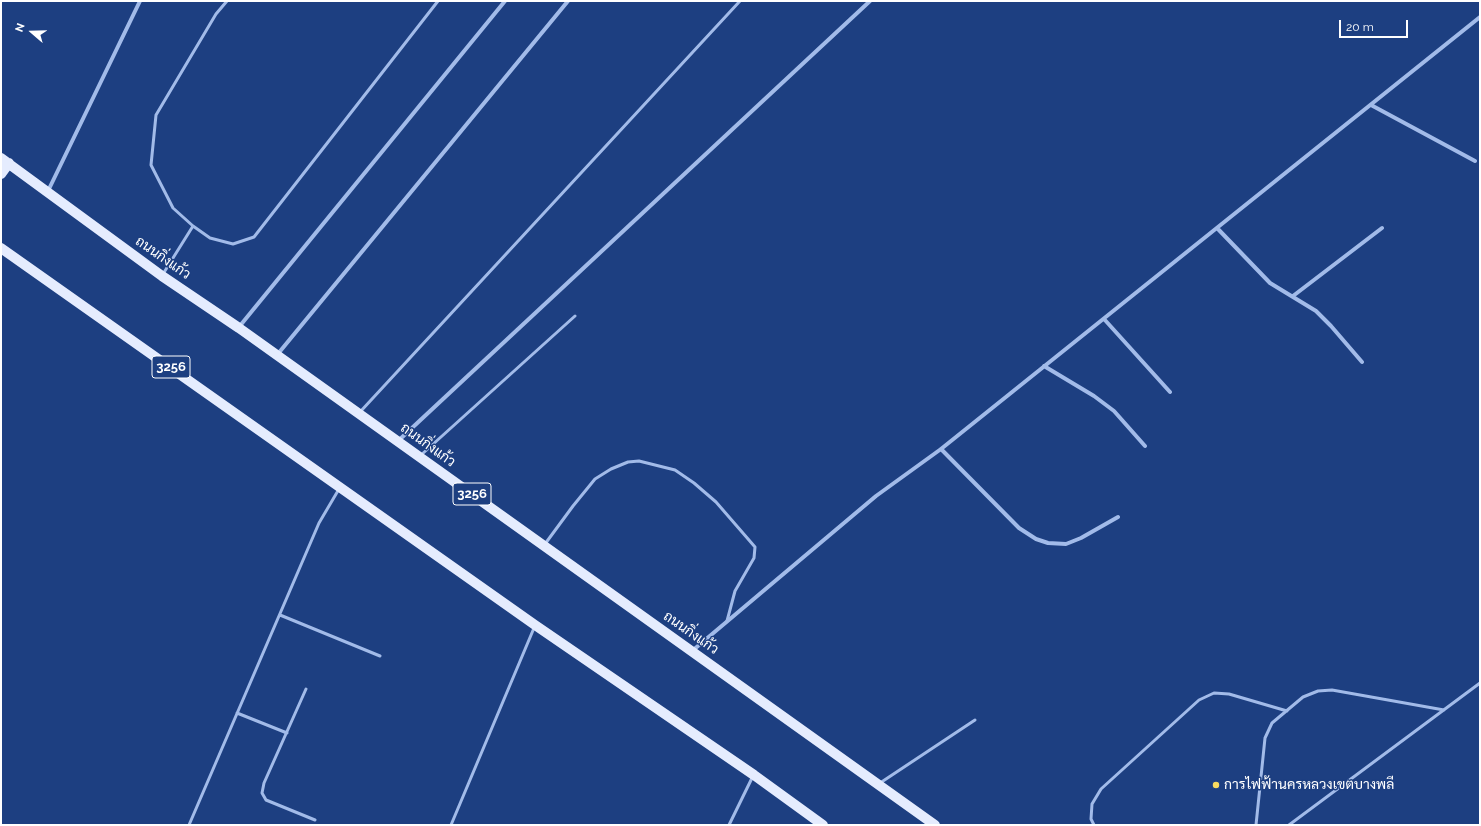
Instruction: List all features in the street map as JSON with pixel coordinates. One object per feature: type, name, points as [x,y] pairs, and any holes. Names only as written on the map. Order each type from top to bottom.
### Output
[{"type":"main road","name":"ถนนกิ่งแก้ว","points":[[5,161],[48,191],[162,276],[239,328],[359,413],[936,825]]},
{"type":"main road","points":[[1,174],[5,161]]},
{"type":"main road","name":"3256","points":[[1,248],[536,625],[754,775],[822,825]]},
{"type":"street","points":[[48,191],[140,1]]},
{"type":"street","points":[[239,328],[505,1]]},
{"type":"street","points":[[277,355],[568,1]]},
{"type":"street","points":[[398,441],[870,1]]},
{"type":"street","points":[[692,651],[876,496],[941,449],[1480,18]]},
{"type":"street","points":[[1372,104],[1475,161]]},
{"type":"street","points":[[1217,228],[1270,283],[1316,311],[1362,362]]},
{"type":"street","points":[[1293,296],[1382,228]]},
{"type":"street","points":[[1104,319],[1170,392]]},
{"type":"street","points":[[1044,366],[1094,396],[1114,411],[1145,446]]},
{"type":"street","points":[[941,449],[1019,528],[1036,539],[1048,543],[1066,544],[1118,517]]},
{"type":"lane","points":[[227,1],[216,14],[156,115],[151,165],[173,208],[193,226],[210,238],[233,244],[254,237],[438,1]]},
{"type":"lane","points":[[359,413],[740,1]]},
{"type":"lane","points":[[162,276],[193,226]]},
{"type":"lane","points":[[420,457],[575,316]]},
{"type":"lane","points":[[544,546],[573,506],[595,480],[611,469],[628,462],[639,461],[675,470],[694,483],[716,502],[755,547],[754,558],[735,591],[727,621]]},
{"type":"lane","points":[[189,825],[319,523],[340,486]]},
{"type":"lane","points":[[280,615],[380,656]]},
{"type":"lane","points":[[451,825],[536,625]]},
{"type":"lane","points":[[1289,825],[1480,683]]},
{"type":"lane","points":[[306,689],[264,783],[262,793],[266,800],[315,820]]},
{"type":"lane","points":[[1256,825],[1265,738],[1272,723],[1303,697],[1318,691],[1332,690],[1444,710]]},
{"type":"lane","points":[[1094,825],[1091,819],[1092,804],[1101,790],[1199,700],[1214,693],[1229,694],[1287,710]]},
{"type":"lane","points":[[237,713],[287,733]]},
{"type":"lane","points":[[878,784],[975,720]]},
{"type":"lane","points":[[729,825],[754,775]]},
{"type":"place","name":"การไฟฟ้านครหลวงเขตบางพลี","points":[[1216,785]]}]
